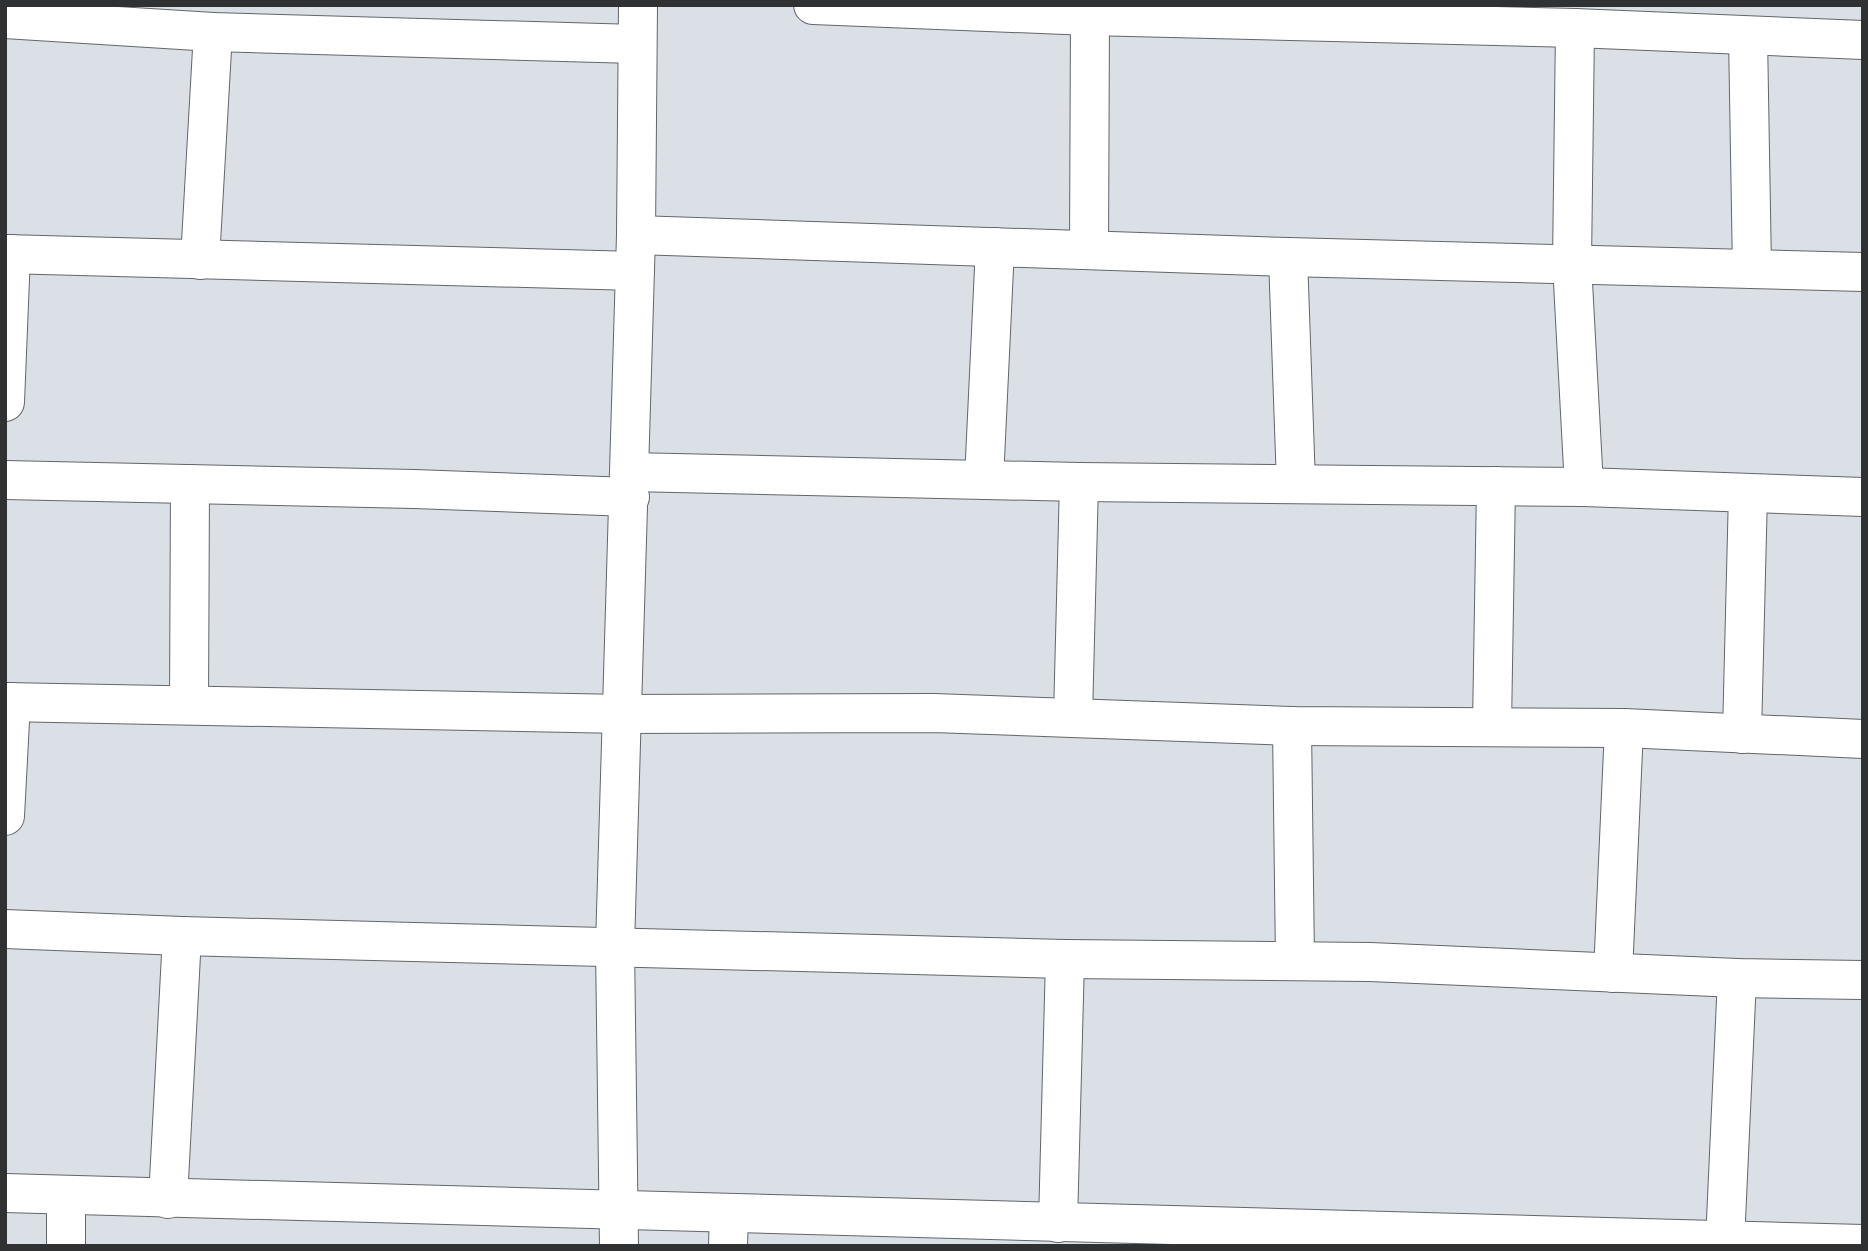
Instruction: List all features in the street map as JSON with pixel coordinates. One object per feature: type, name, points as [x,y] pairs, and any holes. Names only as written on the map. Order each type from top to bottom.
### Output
[{"type":"street","points":[[619,1227],[615,946],[636,253],[638,5]]},
{"type":"street","points":[[814,5],[1090,16],[1314,13],[1575,28],[1651,18],[1748,36],[1863,40]]},
{"type":"street","points":[[13,15],[213,32],[636,44]]},
{"type":"street","points":[[1089,250],[1090,16]]},
{"type":"street","points":[[1575,28],[1572,264],[1584,487]]},
{"type":"street","points":[[200,260],[213,32]]},
{"type":"street","points":[[1748,36],[1752,269]]},
{"type":"street","points":[[984,480],[995,247]]},
{"type":"street","points":[[5,402],[8,254],[200,260],[995,247],[1863,272]]},
{"type":"street","points":[[1288,257],[1296,484]]},
{"type":"street","points":[[5,480],[414,489],[984,480],[1584,487],[1863,497]]},
{"type":"street","points":[[1073,717],[1079,482]]},
{"type":"street","points":[[188,705],[190,484]]},
{"type":"street","points":[[1492,726],[1496,486]]},
{"type":"street","points":[[1742,734],[1748,494]]},
{"type":"street","points":[[5,816],[8,702],[623,713],[933,713],[1293,726],[1624,728],[1863,738]]},
{"type":"street","points":[[1293,726],[1295,961]]},
{"type":"street","points":[[1613,973],[1624,728]]},
{"type":"street","points":[[5,929],[1065,959],[1295,961],[1737,978],[1863,980]]},
{"type":"street","points":[[169,1199],[182,936]]},
{"type":"street","points":[[1058,1223],[1065,959]]},
{"type":"street","points":[[1725,1242],[1737,978]]},
{"type":"street","points":[[5,1193],[169,1199],[619,1227],[728,1229],[1058,1223],[1190,1236],[1863,1244]]},
{"type":"street","points":[[66,1196],[66,1246]]}]
